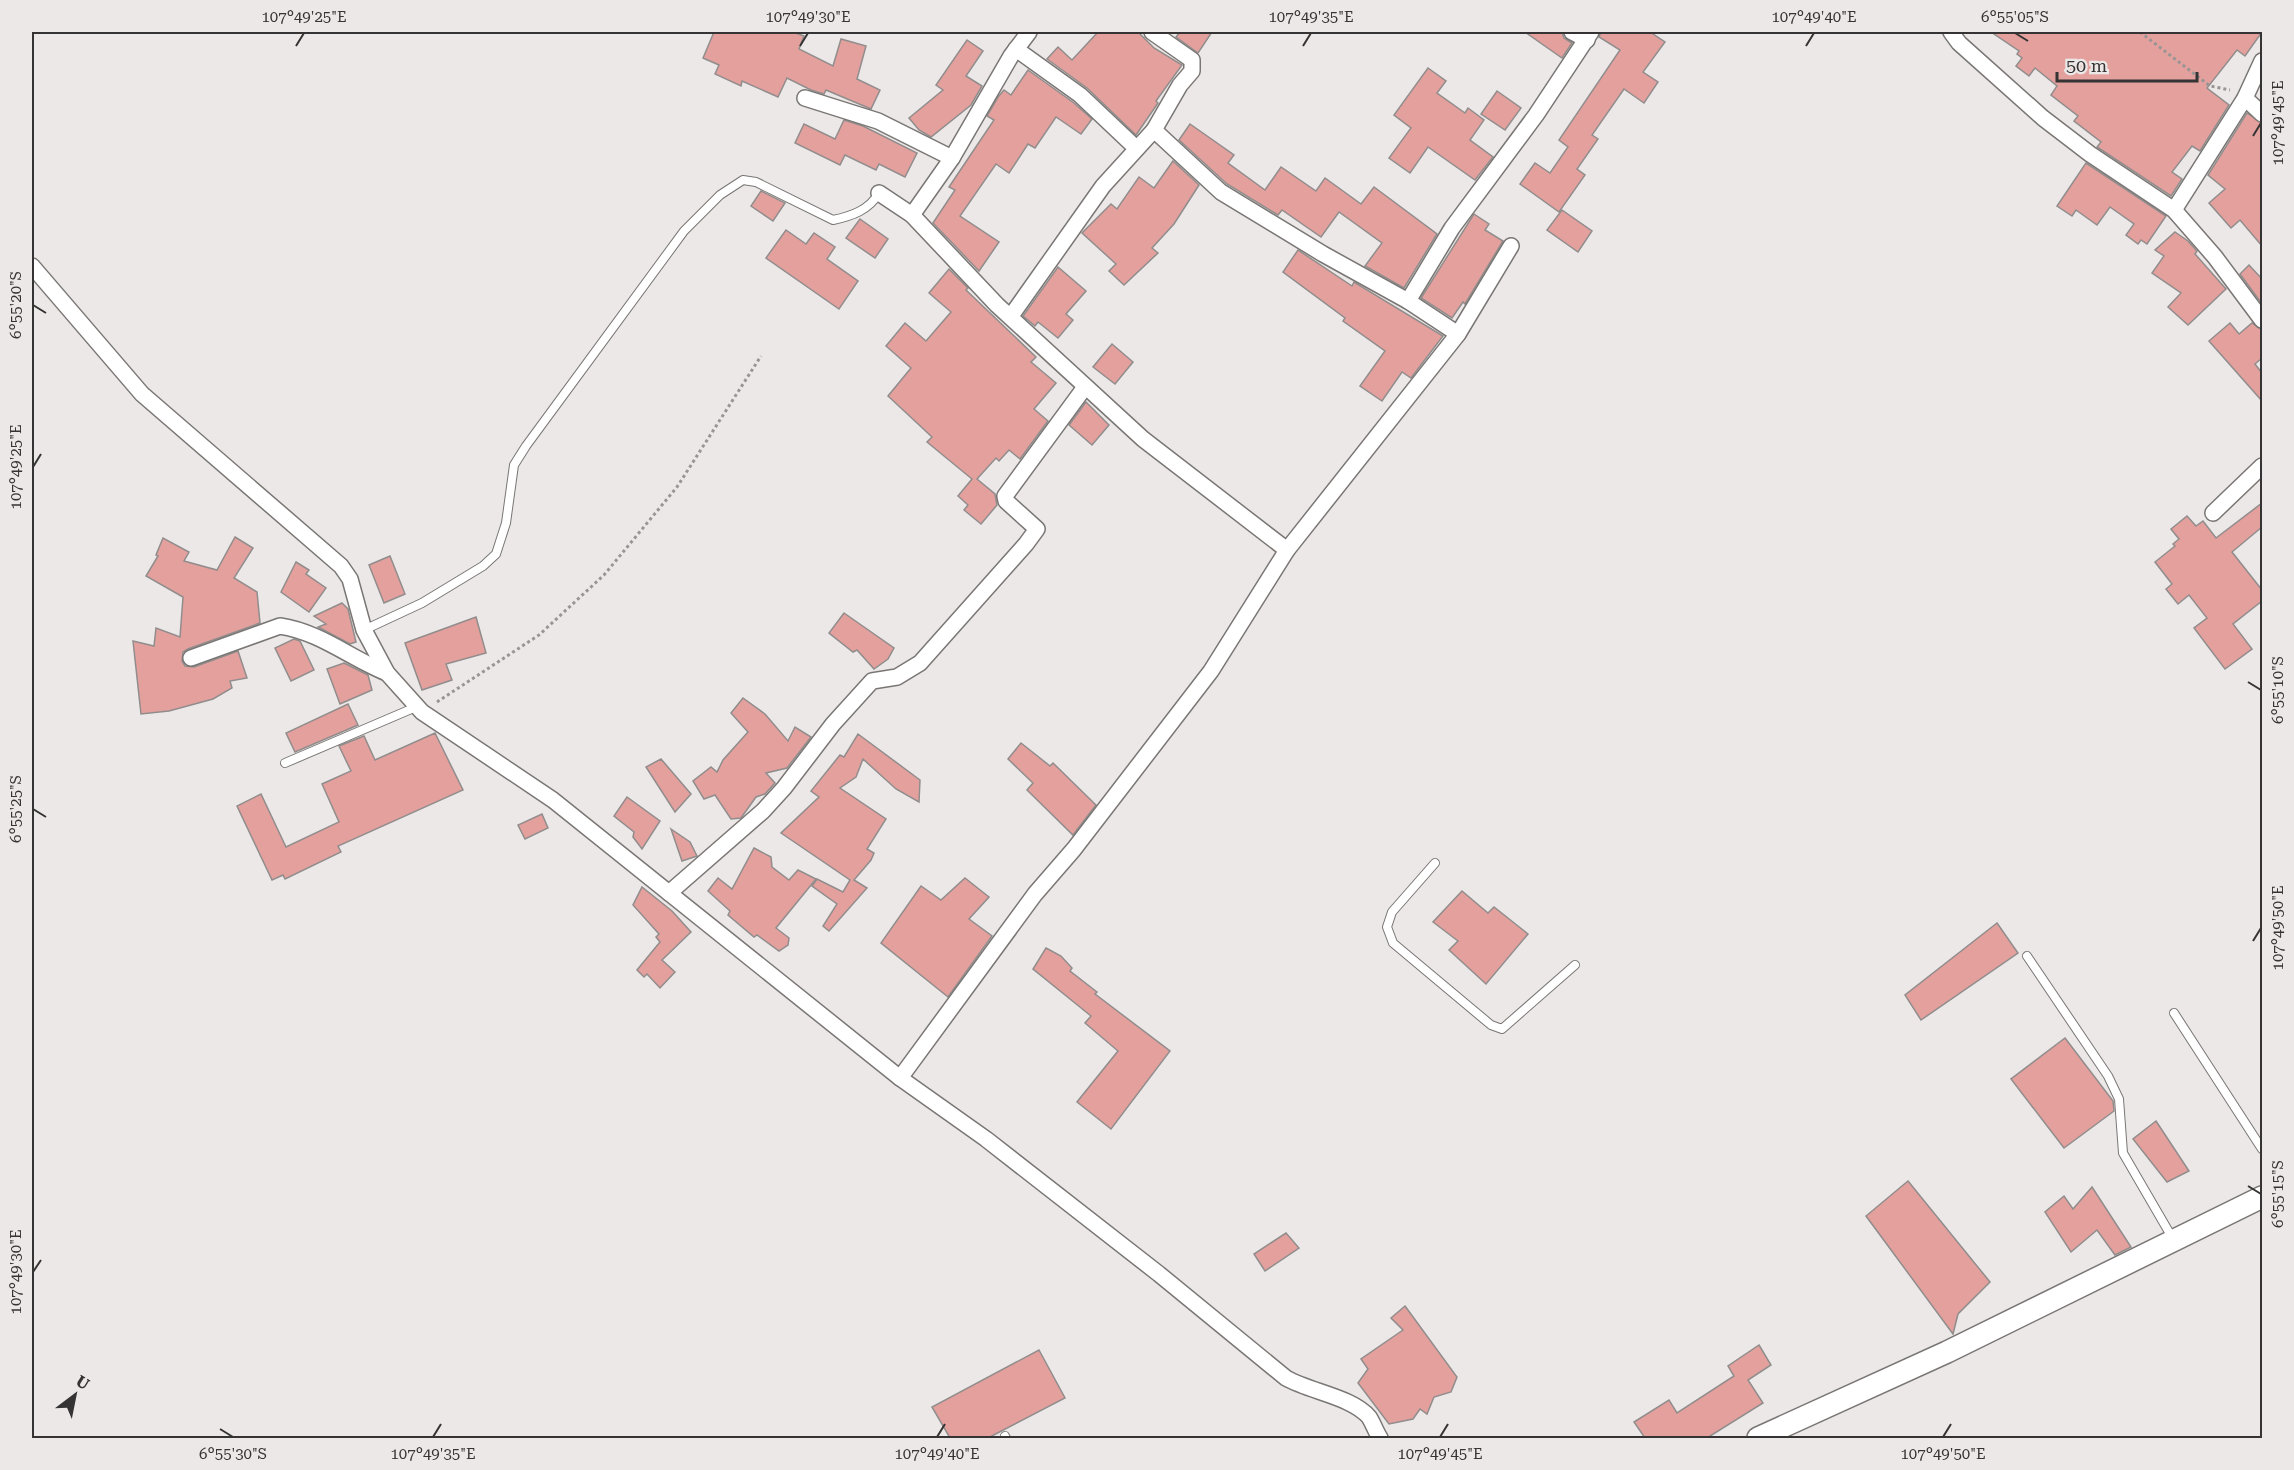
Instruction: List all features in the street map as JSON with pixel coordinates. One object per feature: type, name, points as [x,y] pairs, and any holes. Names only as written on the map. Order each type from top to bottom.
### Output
[{"type":"main road","points":[[1758,1438],[1947,1352],[2262,1197]]},
{"type":"street","points":[[912,215],[952,158],[1016,49],[1029,32]]},
{"type":"street","points":[[1011,316],[1078,220],[1136,148],[1155,130],[1180,86],[1192,71],[1192,60],[1152,32]]},
{"type":"street","points":[[1408,301],[1452,228],[1536,115],[1589,36],[1572,32]]},
{"type":"street","points":[[1951,32],[1959,43],[2043,118],[2090,154],[2174,210],[2215,257],[2262,320]]},
{"type":"street","points":[[1016,49],[1080,95],[1136,148]]},
{"type":"street","points":[[2174,210],[2245,98],[2262,61]]},
{"type":"street","points":[[805,98],[878,121],[952,158]]},
{"type":"street","points":[[2245,98],[2262,114]]},
{"type":"street","points":[[1155,130],[1221,192],[1323,254],[1408,301],[1458,334]]},
{"type":"street","points":[[879,193],[912,215],[997,305],[1178,469],[1248,517],[1287,550]]},
{"type":"street","points":[[900,1078],[1035,894],[1074,849],[1211,671],[1287,550],[1458,334],[1511,246]]},
{"type":"street","points":[[32,266],[142,394],[341,566],[350,579],[364,630],[387,673],[419,709],[553,800],[900,1078],[995,1146],[1160,1274],[1286,1378],[1305,1388],[1349,1401],[1358,1407],[1369,1417],[1380,1438]]},
{"type":"street","points":[[669,893],[764,811],[833,724],[872,681],[897,677],[920,663],[1026,544],[1037,529],[1006,501],[1005,496],[1085,387]]},
{"type":"street","points":[[2213,513],[2262,466]]},
{"type":"street","points":[[191,658],[280,627],[295,628],[331,643],[360,662],[387,673]]},
{"type":"lane","points":[[364,630],[422,603],[483,566],[496,554],[506,523],[514,465],[684,231],[720,195],[743,180],[756,182],[833,220],[864,209],[872,204],[879,193]]},
{"type":"lane","points":[[285,763],[419,709]]},
{"type":"lane","points":[[1435,863],[1392,912],[1387,927],[1393,943],[1491,1025],[1502,1029],[1575,964]]},
{"type":"lane","points":[[2027,956],[2108,1076],[2120,1105],[2123,1153],[2174,1240]]},
{"type":"lane","points":[[2174,1013],[2262,1149]]},
{"type":"path","points":[[2140,32],[2210,86],[2233,91],[2245,98]]},
{"type":"path","points":[[419,709],[539,634],[604,575],[676,487],[761,356]]},
{"type":"building","points":[[714,32],[793,32],[804,36],[799,49],[833,66],[841,39],[866,46],[857,79],[880,90],[871,109],[826,90],[824,94],[811,90],[787,78],[778,97],[742,81],[741,86],[715,74],[719,65],[703,58]]},
{"type":"building","points":[[1098,32],[1138,32],[1154,48],[1182,65],[1156,101],[1158,103],[1136,135],[1087,88],[1047,59],[1058,47],[1072,60]]},
{"type":"building","points":[[1180,32],[1212,32],[1198,53],[1176,37]]},
{"type":"building","points":[[1525,32],[1562,32],[1564,38],[1572,43],[1562,58]]},
{"type":"building","points":[[1601,32],[1650,32],[1665,42],[1643,72],[1658,82],[1644,103],[1624,89],[1592,135],[1598,139],[1577,169],[1585,175],[1559,212],[1520,184],[1535,163],[1550,173],[1568,147],[1559,140],[1620,50],[1599,37]]},
{"type":"building","points":[[1991,32],[2262,32],[2245,56],[2237,50],[2207,88],[2229,105],[2200,151],[2192,146],[2172,172],[2182,179],[2171,196],[2097,147],[2101,142],[2074,121],[2078,116],[2051,95],[2057,86],[2035,68],[2029,76],[2016,66],[2022,58],[2017,54],[2019,51]]},
{"type":"building","points":[[967,40],[983,51],[966,76],[982,86],[971,105],[931,137],[919,130],[909,118],[943,90],[936,85]]},
{"type":"building","points":[[1428,68],[1446,81],[1437,93],[1465,113],[1468,108],[1484,120],[1470,140],[1493,157],[1475,180],[1428,147],[1410,173],[1389,158],[1411,128],[1394,115]]},
{"type":"building","points":[[1028,70],[1092,119],[1081,134],[1056,117],[1035,148],[1028,144],[1009,173],[996,164],[960,216],[999,242],[979,271],[933,223],[955,190],[949,187],[994,120],[987,116],[998,97],[1004,90],[1011,95]]},
{"type":"building","points":[[1497,91],[1521,108],[1505,130],[1481,114]]},
{"type":"building","points":[[2247,113],[2262,123],[2262,246],[2240,220],[2231,228],[2209,203],[2225,189],[2208,175]]},
{"type":"building","points":[[844,120],[863,126],[917,153],[905,177],[879,164],[876,170],[845,155],[840,165],[795,143],[804,124],[835,139]]},
{"type":"building","points":[[1190,124],[1234,155],[1228,163],[1265,190],[1281,167],[1316,191],[1325,178],[1361,204],[1374,187],[1437,234],[1404,288],[1365,266],[1382,243],[1339,212],[1321,237],[1282,210],[1278,215],[1227,184],[1179,140]]},
{"type":"building","points":[[1173,161],[1199,185],[1174,224],[1152,248],[1158,253],[1124,285],[1109,271],[1116,264],[1082,233],[1111,204],[1117,209],[1139,177],[1154,188]]},
{"type":"building","points":[[2086,163],[2166,216],[2147,244],[2141,240],[2138,244],[2126,235],[2134,224],[2110,207],[2097,225],[2076,210],[2072,216],[2057,206]]},
{"type":"building","points":[[761,191],[785,203],[773,221],[751,206]]},
{"type":"building","points":[[1562,210],[1592,231],[1578,252],[1547,230]]},
{"type":"building","points":[[1474,214],[1489,224],[1485,230],[1503,241],[1465,304],[1463,302],[1452,318],[1421,298]]},
{"type":"building","points":[[860,219],[888,239],[875,258],[846,238]]},
{"type":"building","points":[[786,230],[806,244],[814,233],[835,247],[827,259],[858,281],[839,309],[766,258]]},
{"type":"building","points":[[2175,232],[2197,251],[2195,254],[2226,289],[2188,325],[2168,307],[2181,293],[2152,273],[2164,256],[2155,250]]},
{"type":"building","points":[[1298,250],[1352,286],[1354,282],[1443,336],[1411,378],[1402,372],[1382,401],[1360,386],[1385,351],[1343,321],[1345,318],[1283,272]]},
{"type":"building","points":[[2249,265],[2262,279],[2262,304],[2240,274]]},
{"type":"building","points":[[1058,267],[1086,291],[1066,314],[1073,320],[1058,338],[1038,322],[1035,326],[1023,316]]},
{"type":"building","points":[[949,269],[968,288],[966,290],[1036,357],[1031,362],[1056,383],[1034,409],[1048,421],[1020,459],[1009,450],[999,461],[996,458],[977,479],[995,494],[997,505],[981,524],[964,510],[968,505],[958,496],[972,479],[927,442],[932,437],[888,396],[911,368],[886,346],[905,323],[926,341],[951,312],[929,293]]},
{"type":"building","points":[[2230,323],[2239,334],[2252,323],[2262,330],[2262,358],[2255,364],[2262,373],[2262,401],[2209,341]]},
{"type":"building","points":[[1112,344],[1133,362],[1115,384],[1093,367]]},
{"type":"building","points":[[1086,402],[1109,425],[1092,445],[1069,425]]},
{"type":"building","points":[[2262,503],[2262,527],[2232,552],[2262,590],[2262,601],[2233,624],[2252,649],[2225,669],[2194,628],[2207,618],[2189,595],[2178,604],[2166,589],[2172,584],[2155,562],[2175,546],[2173,544],[2179,539],[2171,529],[2187,516],[2196,526],[2203,521],[2216,538]]},
{"type":"building","points":[[235,537],[253,548],[234,578],[257,592],[260,623],[188,649],[183,652],[182,661],[185,666],[194,667],[238,651],[247,678],[230,681],[232,688],[213,699],[169,711],[141,714],[133,641],[154,646],[156,628],[180,637],[183,597],[146,576],[158,556],[156,555],[163,538],[189,552],[184,561],[217,570]]},
{"type":"building","points":[[390,556],[405,594],[384,603],[369,565]]},
{"type":"building","points":[[296,562],[309,570],[306,574],[326,588],[309,612],[281,592]]},
{"type":"building","points":[[342,603],[348,609],[356,642],[350,644],[318,627],[326,624],[314,616]]},
{"type":"building","points":[[844,613],[894,648],[888,659],[874,669],[857,650],[853,652],[829,633]]},
{"type":"building","points":[[476,617],[486,653],[446,664],[452,680],[422,690],[405,643]]},
{"type":"building","points":[[294,639],[300,641],[314,670],[291,681],[275,648]]},
{"type":"building","points":[[344,663],[368,675],[372,690],[340,704],[327,669]]},
{"type":"building","points":[[743,698],[765,714],[788,741],[795,727],[811,737],[787,768],[766,773],[775,783],[765,794],[756,797],[741,818],[731,819],[715,795],[704,799],[693,781],[711,767],[717,772],[723,760],[748,732],[731,713]]},
{"type":"building","points":[[348,704],[358,725],[295,752],[286,733]]},
{"type":"building","points":[[435,733],[463,790],[338,846],[341,852],[285,879],[283,875],[272,880],[237,806],[261,794],[286,847],[339,822],[322,784],[351,771],[339,746],[364,736],[375,760]]},
{"type":"building","points":[[858,734],[920,780],[919,802],[896,789],[863,759],[856,777],[840,788],[886,819],[867,849],[874,853],[871,860],[854,880],[867,888],[829,931],[823,926],[837,904],[812,886],[817,879],[843,892],[850,880],[781,833],[819,797],[811,791],[840,755],[844,757]]},
{"type":"building","points":[[1021,743],[1050,766],[1053,763],[1096,805],[1073,835],[1027,790],[1033,783],[1008,759]]},
{"type":"building","points":[[661,759],[691,794],[675,812],[646,767]]},
{"type":"building","points":[[627,797],[660,821],[642,849],[633,837],[634,832],[614,816]]},
{"type":"building","points":[[542,814],[548,828],[525,839],[518,825]]},
{"type":"building","points":[[671,829],[690,842],[697,856],[682,861]]},
{"type":"building","points":[[754,848],[771,857],[772,867],[789,880],[798,870],[816,879],[776,928],[789,938],[788,945],[779,951],[757,935],[754,937],[728,915],[730,911],[708,891],[718,878],[732,889]]},
{"type":"building","points":[[965,878],[989,897],[969,919],[992,936],[948,997],[881,943],[921,886],[941,900]]},
{"type":"building","points":[[642,887],[672,911],[691,932],[662,960],[675,972],[660,988],[647,974],[644,977],[637,970],[660,942],[656,937],[659,934],[633,905]]},
{"type":"building","points":[[1462,891],[1488,913],[1494,907],[1528,934],[1486,984],[1449,950],[1458,941],[1433,922]]},
{"type":"building","points":[[1997,923],[2018,953],[1921,1020],[1905,995]]},
{"type":"building","points":[[1046,948],[1061,956],[1072,968],[1070,971],[1097,992],[1095,994],[1170,1051],[1111,1129],[1077,1102],[1118,1051],[1085,1023],[1091,1016],[1033,969]]},
{"type":"building","points":[[2065,1038],[2113,1101],[2114,1111],[2064,1148],[2011,1079]]},
{"type":"building","points":[[2156,1121],[2189,1171],[2167,1182],[2133,1139]]},
{"type":"building","points":[[1908,1181],[1990,1282],[1958,1314],[1953,1334],[1866,1216]]},
{"type":"building","points":[[2092,1187],[2131,1247],[2115,1255],[2097,1230],[2071,1252],[2045,1212],[2064,1196],[2073,1209]]},
{"type":"building","points":[[1286,1233],[1299,1248],[1265,1271],[1254,1254]]},
{"type":"building","points":[[1405,1306],[1457,1377],[1451,1392],[1434,1397],[1427,1414],[1420,1409],[1413,1419],[1389,1424],[1358,1383],[1368,1369],[1361,1359],[1403,1330],[1391,1318]]},
{"type":"building","points":[[1759,1345],[1771,1365],[1748,1380],[1763,1403],[1707,1438],[1645,1438],[1634,1422],[1669,1400],[1677,1413],[1734,1376],[1728,1366]]},
{"type":"building","points":[[1039,1350],[1065,1398],[988,1438],[950,1438],[932,1407]]}]
